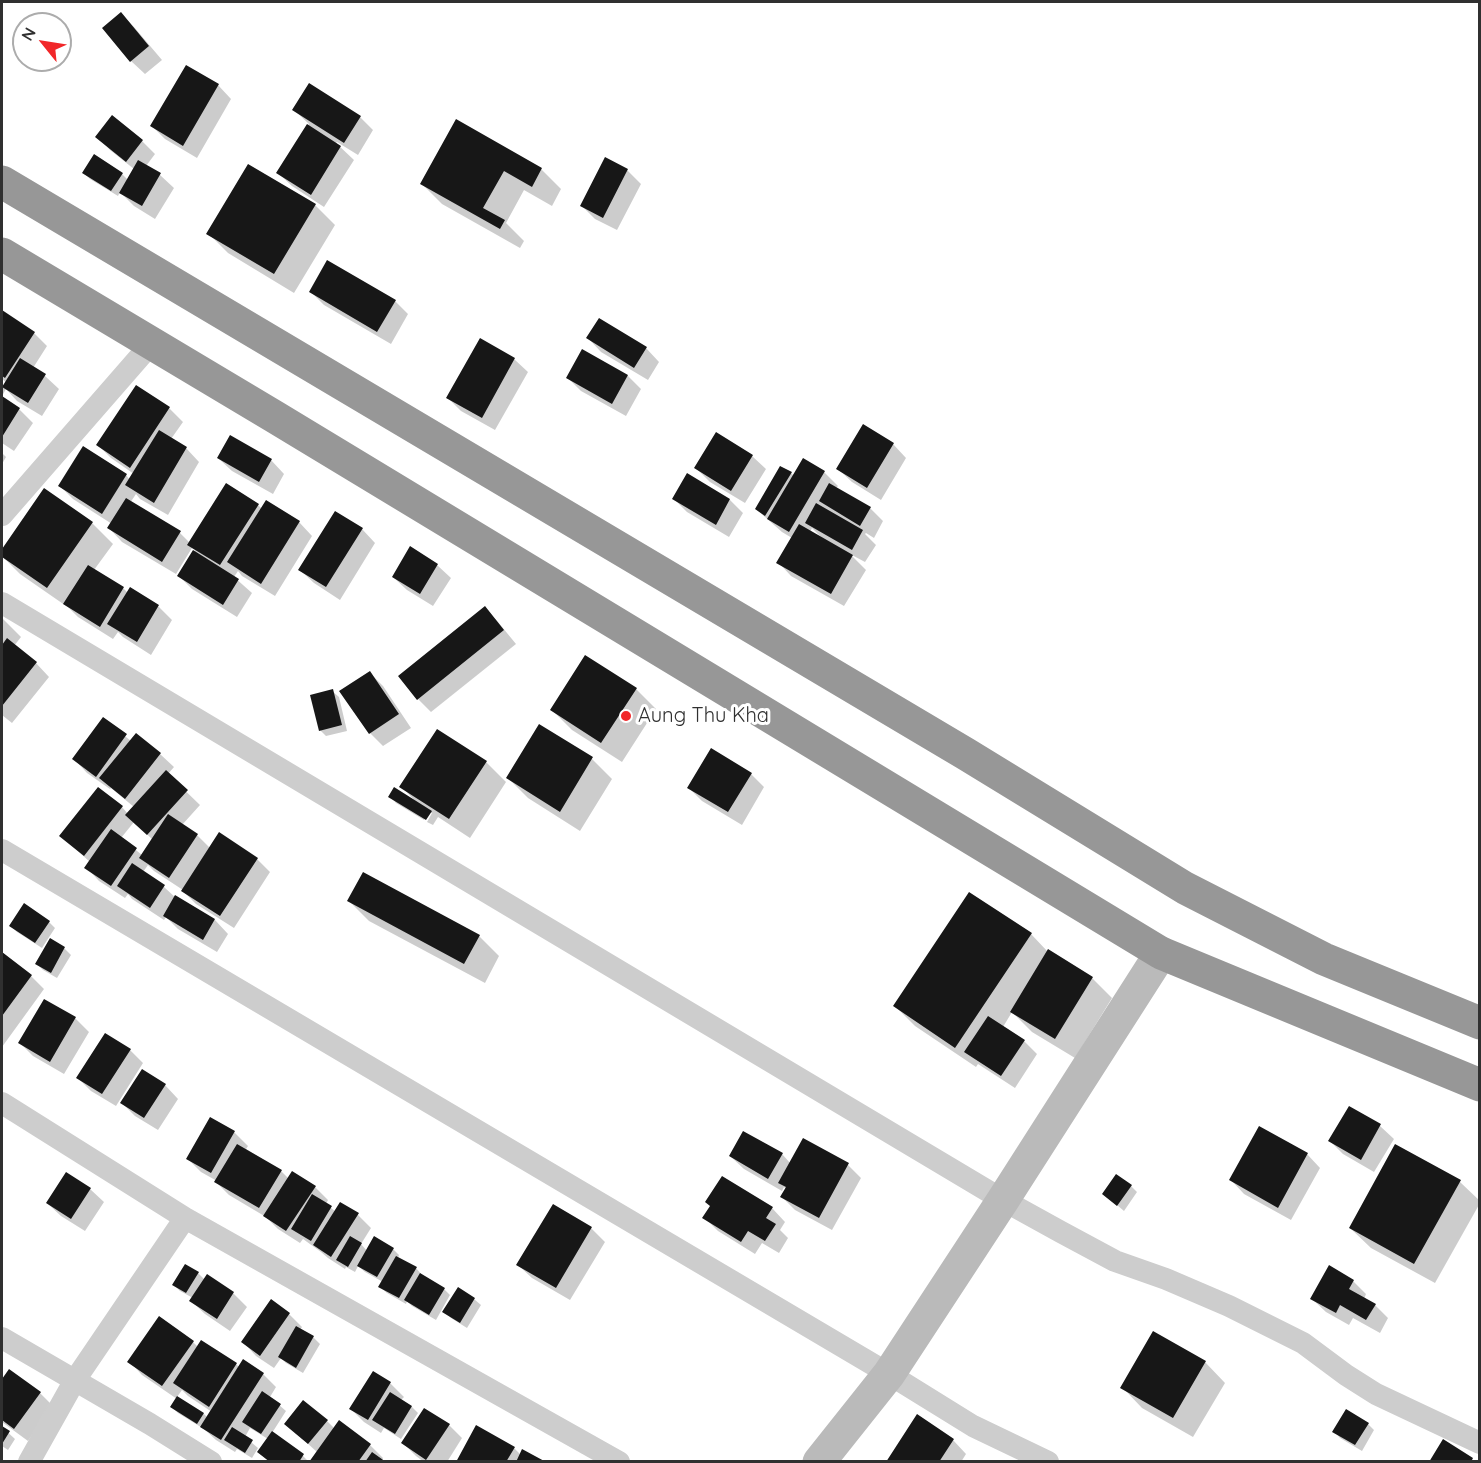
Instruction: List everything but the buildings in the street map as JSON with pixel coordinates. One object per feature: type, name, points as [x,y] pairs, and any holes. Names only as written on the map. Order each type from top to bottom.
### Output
[{"type":"highway","points":[[2,182],[946,742],[1185,888],[1324,959],[1479,1023]]},
{"type":"highway","points":[[2,254],[1161,953],[1479,1085]]},
{"type":"street","points":[[2,514],[151,344]]},
{"type":"street","points":[[2,603],[1003,1200],[1115,1261],[1229,1305],[1303,1343],[1376,1394],[1479,1443]]},
{"type":"street","points":[[2,849],[974,1426],[1048,1461]]},
{"type":"street","points":[[819,1461],[889,1374],[1161,953]]},
{"type":"street","points":[[2,1103],[185,1218],[619,1461]]},
{"type":"street","points":[[29,1461],[75,1380],[185,1218]]},
{"type":"street","points":[[2,1338],[211,1461]]},
{"type":"place","name":"Aung Thu Kha","points":[[626,716]]}]
